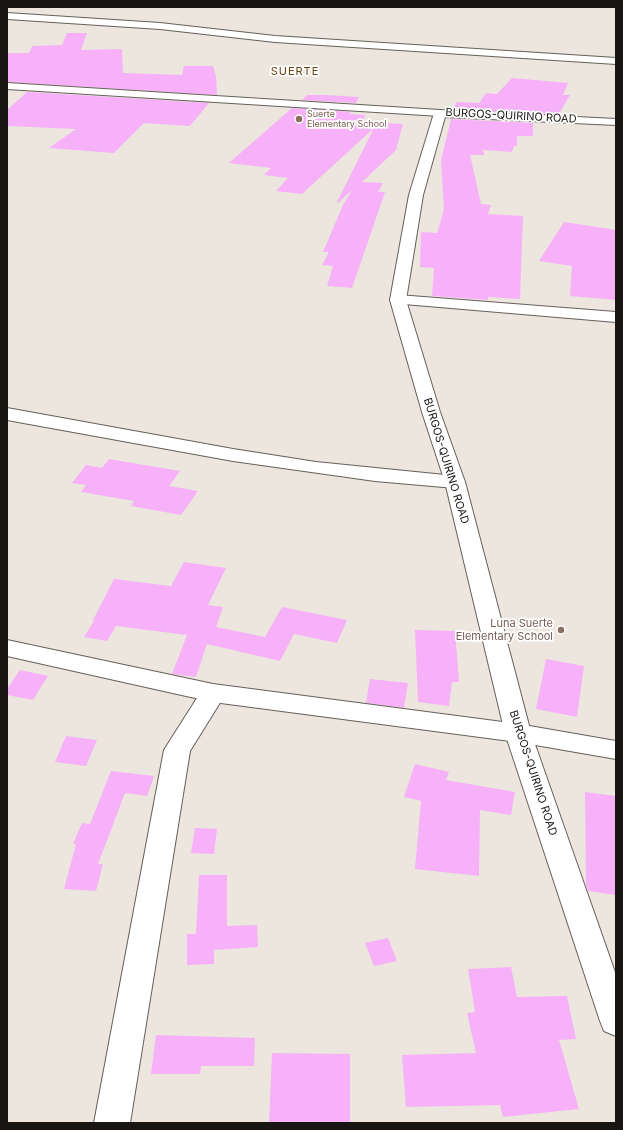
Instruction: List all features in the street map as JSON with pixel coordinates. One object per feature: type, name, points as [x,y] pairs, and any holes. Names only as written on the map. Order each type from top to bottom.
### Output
[{"type":"street","points":[[7,16],[160,26],[275,39],[389,45],[616,62]]},
{"type":"street","points":[[7,86],[440,113]]},
{"type":"street","name":"BURGOS-QUIRINO ROAD","points":[[616,122],[440,113],[416,195],[398,300],[431,412],[455,482],[518,733],[616,1020]]},
{"type":"street","points":[[398,300],[616,317]]},
{"type":"street","points":[[7,414],[233,455],[316,468],[455,482]]},
{"type":"street","points":[[7,648],[213,693],[518,733],[616,750]]},
{"type":"street","points":[[112,1123],[176,750],[213,693]]},
{"type":"building","points":[[67,33],[87,33],[81,50],[122,49],[123,73],[182,75],[184,66],[213,66],[216,76],[217,95],[7,82],[7,53],[29,53],[32,46],[62,45]]},
{"type":"building","points":[[512,78],[568,83],[563,95],[570,95],[558,115],[454,109],[456,102],[479,103],[486,93],[497,94]]},
{"type":"building","points":[[27,92],[209,103],[190,126],[144,123],[114,153],[49,148],[76,129],[7,126],[7,110]]},
{"type":"building","points":[[307,95],[359,97],[356,103],[302,100]]},
{"type":"building","points":[[292,108],[351,112],[349,114],[365,115],[363,122],[403,124],[396,150],[362,182],[383,183],[378,192],[385,192],[352,288],[327,286],[333,266],[322,265],[329,252],[323,252],[343,205],[352,190],[338,203],[337,202],[374,128],[302,194],[276,191],[288,178],[264,175],[271,168],[229,163]]},
{"type":"building","points":[[451,119],[533,123],[533,136],[517,136],[517,146],[514,146],[512,152],[483,150],[484,155],[470,155],[481,204],[491,205],[488,214],[523,216],[520,299],[488,297],[488,300],[432,296],[434,268],[420,267],[421,232],[437,233],[444,210],[441,160]]},
{"type":"building","points":[[564,222],[616,230],[616,300],[570,296],[572,266],[539,261]]},
{"type":"building","points":[[109,459],[180,471],[169,486],[198,491],[181,515],[131,506],[134,501],[81,492],[86,485],[72,483],[86,465],[102,468]]},
{"type":"building","points":[[184,562],[226,568],[208,605],[223,607],[216,627],[265,637],[282,607],[347,620],[337,643],[294,634],[280,661],[207,644],[196,677],[172,674],[187,635],[116,626],[107,641],[84,637],[94,621],[93,620],[114,579],[171,586]]},
{"type":"building","points":[[415,630],[455,631],[459,682],[452,682],[449,706],[418,702]]},
{"type":"building","points":[[546,659],[584,666],[577,717],[536,709]]},
{"type":"building","points":[[20,670],[48,676],[33,700],[7,695],[7,689]]},
{"type":"building","points":[[370,679],[408,683],[404,708],[366,703]]},
{"type":"building","points":[[66,736],[97,740],[86,766],[55,762]]},
{"type":"building","points":[[415,764],[449,772],[446,780],[515,792],[511,815],[480,810],[479,876],[415,869],[421,801],[404,797]]},
{"type":"building","points":[[111,771],[154,776],[147,796],[125,793],[98,864],[103,864],[96,891],[64,889],[76,844],[73,844],[82,823],[90,824]]},
{"type":"building","points":[[585,792],[616,796],[616,895],[588,891],[586,884]]},
{"type":"building","points":[[195,828],[217,829],[214,854],[191,853]]},
{"type":"building","points":[[199,875],[227,875],[227,926],[257,925],[258,947],[214,950],[214,964],[187,965],[187,934],[196,934]]},
{"type":"building","points":[[388,938],[397,961],[374,966],[365,943]]},
{"type":"building","points":[[511,967],[517,997],[567,996],[576,1039],[559,1040],[579,1109],[503,1117],[500,1105],[406,1107],[402,1055],[476,1053],[467,1013],[475,1012],[468,969]]},
{"type":"building","points":[[156,1035],[255,1038],[254,1066],[201,1066],[200,1074],[151,1074]]},
{"type":"building","points":[[272,1053],[350,1054],[350,1123],[269,1123]]},
{"type":"place","name":"Suerte Elementary School","points":[[299,119]]},
{"type":"place","name":"Luna Suerte Elementary School","points":[[561,630]]},
{"type":"district","name":"SUERTE","points":[[295,72]]}]
